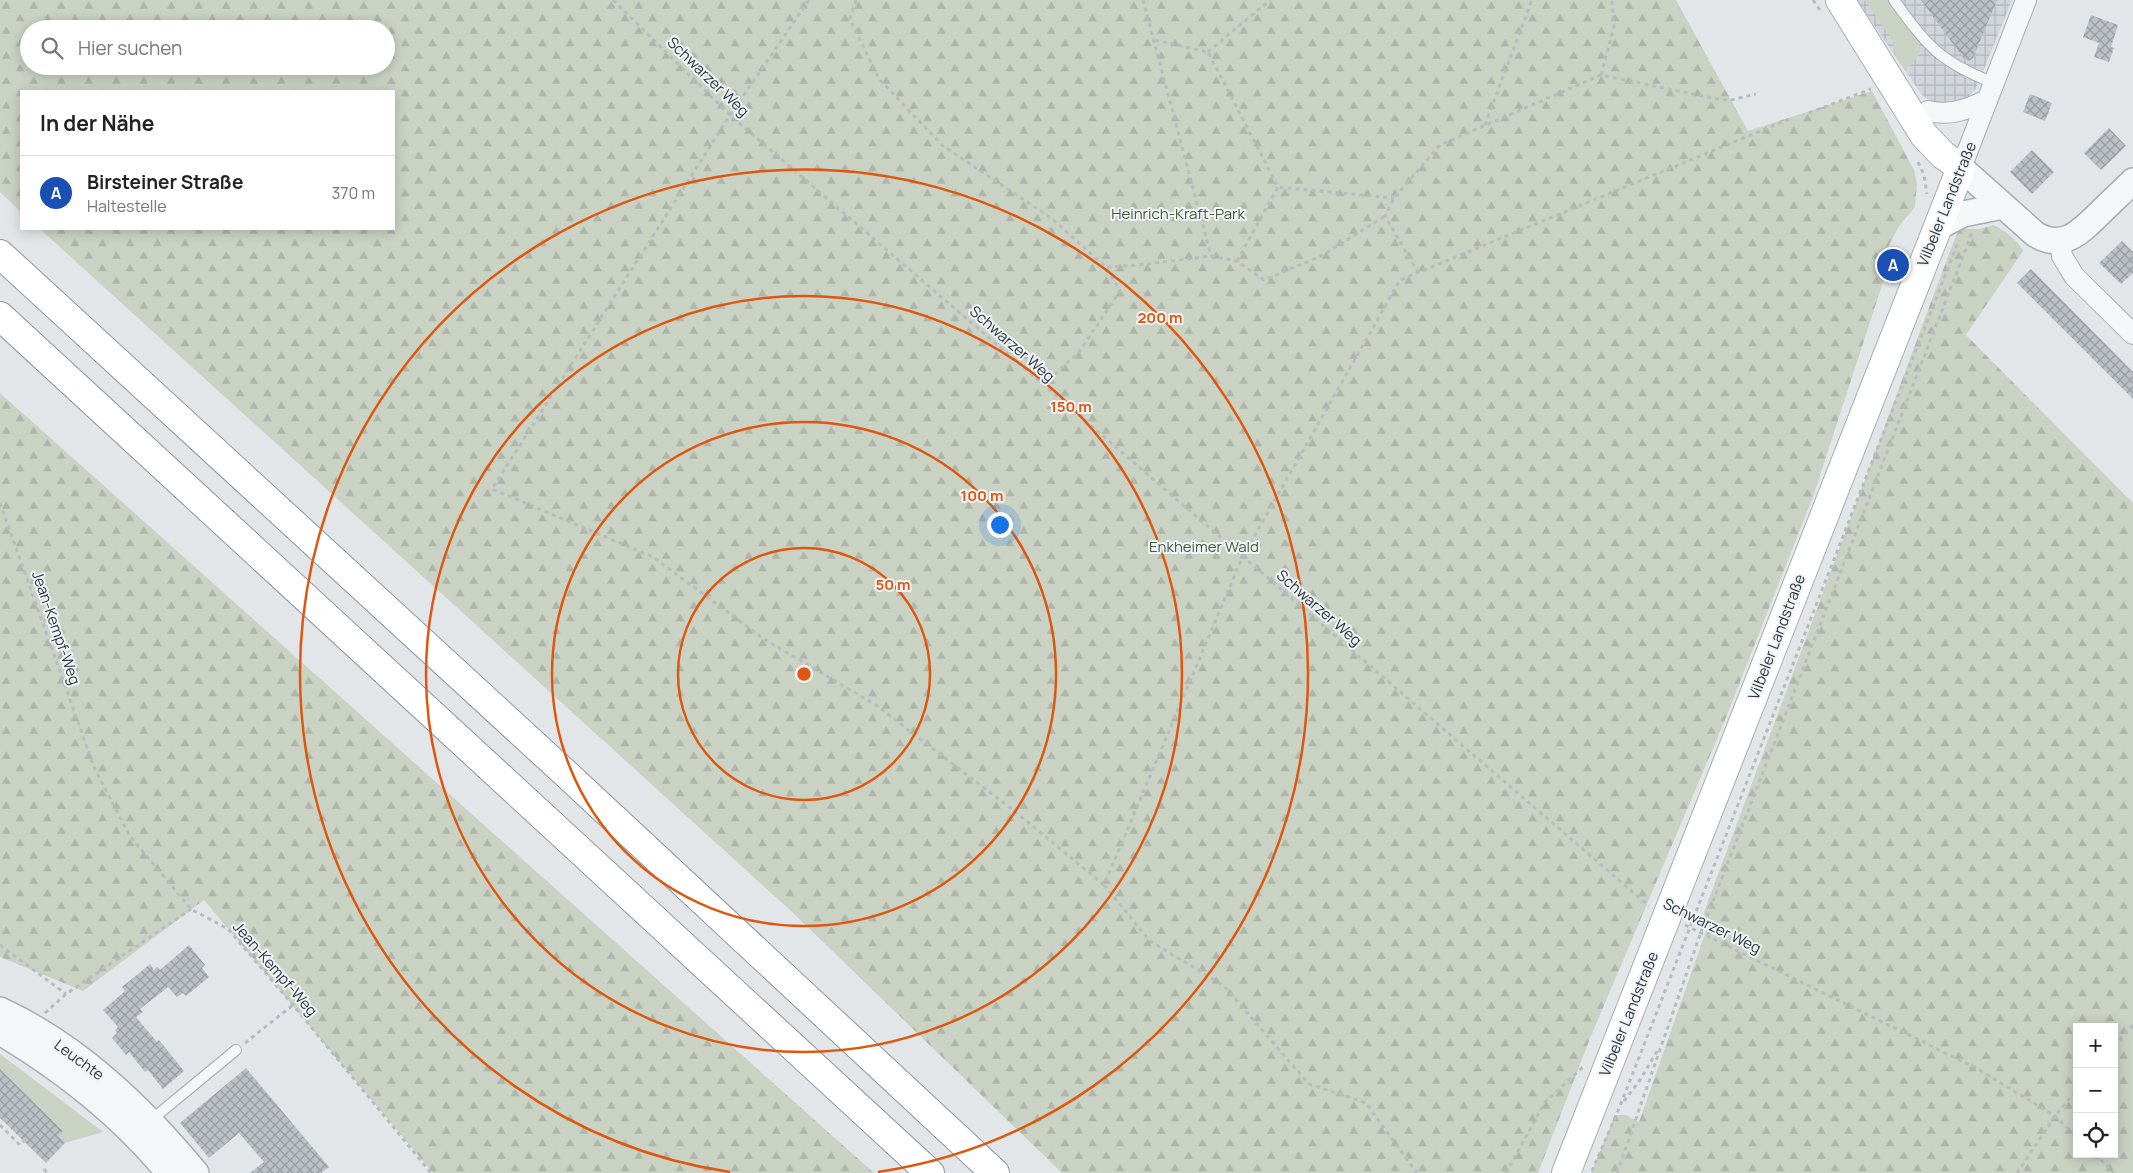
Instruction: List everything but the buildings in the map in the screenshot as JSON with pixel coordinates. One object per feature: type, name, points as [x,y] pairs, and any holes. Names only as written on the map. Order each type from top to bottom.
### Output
[{"type":"main road","points":[[1840,0],[1926,123],[1943,155],[1961,168]]},
{"type":"main road","points":[[1926,123],[1938,178],[1938,227]]},
{"type":"main road","name":"Vilbeler Landstraße","points":[[1566,1173],[1679,922],[1961,168]]},
{"type":"main road","points":[[0,254],[556,765],[995,1173]]},
{"type":"main road","points":[[0,316],[930,1173]]},
{"type":"street","name":"Vilbeler Landstraße","points":[[1961,168],[2026,0]]},
{"type":"street","points":[[1926,123],[1944,113],[1959,112],[1990,92]]},
{"type":"street","points":[[1961,168],[2043,239],[2060,241],[2069,239],[2082,230],[2133,181]]},
{"type":"street","points":[[1938,227],[1970,211],[2003,206]]},
{"type":"street","points":[[2060,241],[2062,256],[2074,276],[2133,334]]},
{"type":"street","name":"Leuchte","points":[[0,1010],[31,1026],[108,1081],[142,1128],[169,1173]]},
{"type":"street","name":"Leuchte","points":[[0,1032],[49,1062],[142,1128],[196,1173]]},
{"type":"lane","points":[[1894,0],[1919,34],[1937,53],[1966,72],[1990,92]]},
{"type":"lane","points":[[142,1128],[236,1050]]},
{"type":"path","name":"Schwarzer Weg","points":[[612,0],[730,115],[1242,558],[1652,909],[1978,1069],[2055,1116],[2073,1133]]},
{"type":"path","points":[[809,0],[730,115],[492,489],[653,557],[764,639],[876,705],[1014,810],[1104,885],[1150,941],[1223,985],[1309,1084],[1366,1103],[1417,1173]]},
{"type":"path","points":[[856,0],[850,19],[879,78],[942,145],[1051,218],[1106,268],[1120,291],[1079,352],[1043,385]]},
{"type":"path","points":[[1143,0],[1211,256]]},
{"type":"path","points":[[1208,52],[1270,0]]},
{"type":"path","points":[[1484,126],[1532,0]]},
{"type":"path","points":[[1601,75],[1614,27],[1612,0]]},
{"type":"path","points":[[1155,40],[1208,52],[1278,187]]},
{"type":"path","points":[[1106,268],[1211,256],[1238,262],[1264,280],[1321,256],[1385,216],[1394,198],[1440,145],[1601,75],[1722,100],[1731,100],[1756,94]]},
{"type":"path","points":[[1808,113],[1872,88]]},
{"type":"path","points":[[1104,885],[1242,558],[1400,280],[1792,118]]},
{"type":"path","points":[[1919,163],[1924,176],[1926,194]]},
{"type":"path","points":[[1278,187],[1394,198]]},
{"type":"path","points":[[1238,262],[1278,187]]},
{"type":"path","points":[[1592,1173],[1620,1106],[1679,922],[1970,211]]},
{"type":"path","points":[[1617,1173],[1701,932],[1973,230],[1970,211]]},
{"type":"path","points":[[1385,216],[1418,273]]},
{"type":"path","name":"Jean-Kempf-Weg","points":[[0,503],[94,767],[129,835],[191,909],[228,929],[431,1173]]},
{"type":"path","points":[[31,1026],[66,994],[191,909]]},
{"type":"path","points":[[0,945],[66,994]]},
{"type":"path","points":[[236,1050],[293,1005]]},
{"type":"path","points":[[2118,1042],[2133,1025]]},
{"type":"path","points":[[1620,1106],[1640,1080],[1663,1040]]},
{"type":"path","points":[[1506,1173],[1545,1102],[1590,1061]]},
{"type":"path","points":[[2017,1173],[2055,1116],[2073,1095]]},
{"type":"path","points":[[0,1125],[20,1145],[24,1141]]},
{"type":"path","points":[[2099,1158],[2114,1173]]},
{"type":"shaded area","points":[[1857,0],[2012,0],[1976,89],[1964,101],[1936,105],[1922,95]]},
{"type":"green space","name":"Enkheimer Wald","points":[[0,0],[1676,0],[1748,131],[1872,91],[1914,170],[1917,184],[1915,207],[1899,226],[1888,247],[1883,282],[1814,494],[1725,720],[1591,1036],[1538,1173],[1062,1173],[791,911],[41,230],[395,230],[395,90],[20,90],[20,211],[0,192]]},
{"type":"green space","points":[[1865,0],[1889,0],[1917,40],[1920,46],[1919,54],[1905,70],[1896,57],[1893,41]]},
{"type":"green space","points":[[1993,225],[2006,232],[2023,251],[1966,335],[2133,503],[2133,1173],[1591,1173],[1615,1115],[1626,1115],[1639,1122],[1706,931],[1704,912],[1959,229],[1980,229]]},
{"type":"green space","points":[[0,393],[874,1173],[433,1173],[204,900],[83,991],[0,957]]},
{"type":"green space","points":[[0,1054],[103,1132],[65,1143],[58,1136],[63,1131],[34,1103],[14,1093],[19,1088],[0,1069]]},
{"type":"place","name":"Birsteiner Straße","points":[[1893,265]]},
{"type":"park label","name":"Heinrich-Kraft-Park","points":[[1178,214]]}]
